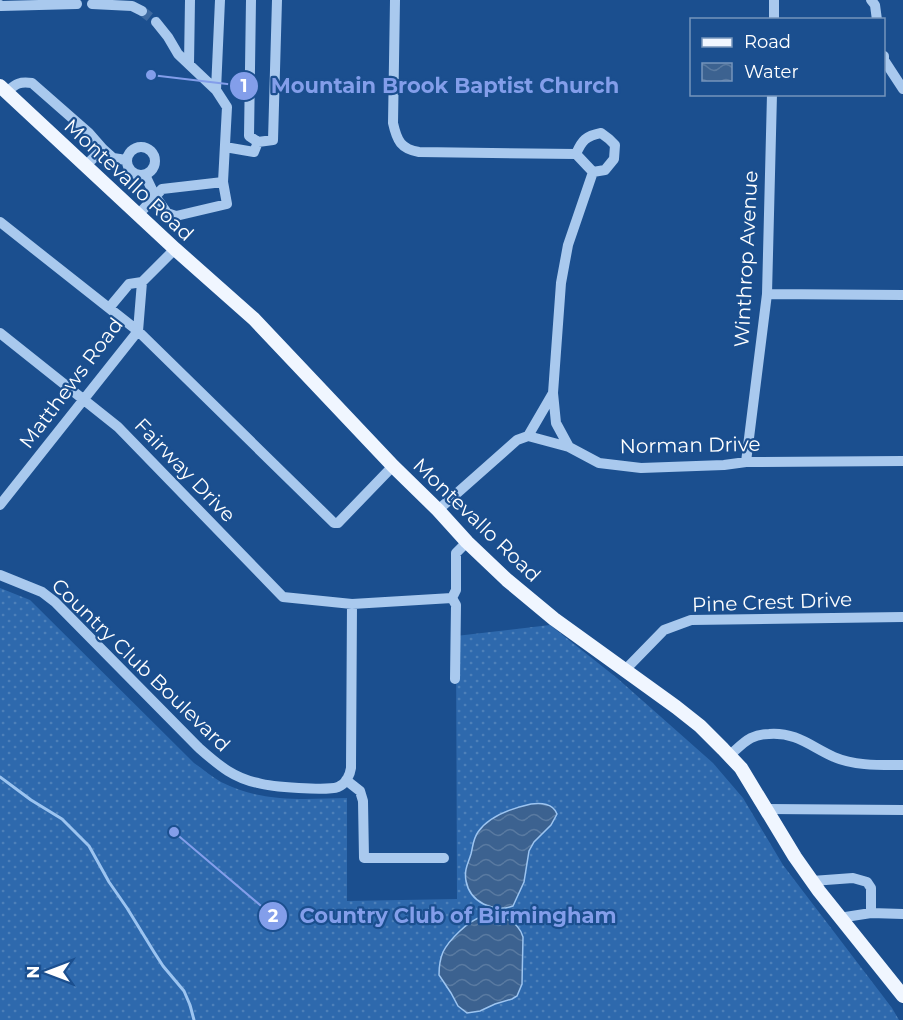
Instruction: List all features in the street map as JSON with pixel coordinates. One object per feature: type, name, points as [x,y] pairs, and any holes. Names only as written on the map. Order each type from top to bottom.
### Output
[{"type":"main road","name":"Montevallo Road","points":[[3,89],[254,319],[393,466],[507,580],[554,619],[700,726],[741,768],[812,881],[903,996]]},
{"type":"street","points":[[189,64],[190,0]]},
{"type":"street","points":[[216,90],[220,0]]},
{"type":"street","points":[[225,147],[254,152],[251,0]]},
{"type":"street","points":[[254,139],[273,140],[277,0]]},
{"type":"street","points":[[395,0],[393,123],[396,136],[408,150],[576,154],[592,172]]},
{"type":"street","points":[[774,0],[774,18]]},
{"type":"street","points":[[871,0],[875,5],[877,18]]},
{"type":"street","points":[[0,5],[76,4]]},
{"type":"street","points":[[92,4],[132,6],[142,11]]},
{"type":"street","points":[[145,175],[158,192],[167,213],[176,216],[227,204],[224,182],[227,107],[216,90],[178,54],[156,22]]},
{"type":"street","points":[[885,62],[903,89]]},
{"type":"street","points":[[3,89],[22,81],[32,83],[89,133],[113,158],[126,160]]},
{"type":"street","name":"Winthrop Avenue","points":[[746,462],[767,294],[772,96]]},
{"type":"street","points":[[576,154],[580,145],[591,135],[601,133],[609,139],[615,146],[614,159],[605,170],[592,172]]},
{"type":"street","points":[[143,146],[154,155],[155,164],[145,175],[136,175],[129,169],[126,160],[133,148],[143,146]]},
{"type":"street","points":[[86,166],[103,149]]},
{"type":"street","points":[[568,447],[556,423],[553,393],[561,283],[568,245],[592,172]]},
{"type":"street","points":[[138,215],[158,192],[224,182]]},
{"type":"street","points":[[0,222],[138,331],[334,523],[338,523],[393,466]]},
{"type":"street","points":[[109,308],[129,284],[142,282],[175,249]]},
{"type":"street","name":"Matthews Road","points":[[0,506],[138,331],[142,282]]},
{"type":"street","points":[[767,294],[903,296]]},
{"type":"street","name":"Fairway Drive","points":[[0,333],[118,427],[283,597],[352,604]]},
{"type":"street","points":[[438,510],[517,440],[528,436],[553,393]]},
{"type":"street","name":"Norman Drive","points":[[528,436],[568,447],[599,463],[642,468],[746,462],[903,461]]},
{"type":"street","points":[[452,598],[456,590],[456,553],[467,542]]},
{"type":"street","name":"Country Club Boulevard","points":[[0,574],[42,592],[55,602],[198,747],[228,771],[257,783],[283,787],[338,787],[346,780]]},
{"type":"street","points":[[444,858],[364,858],[363,801],[360,791],[346,780],[351,768],[352,604],[452,598]]},
{"type":"street","points":[[452,598],[456,605],[455,679]]},
{"type":"street","name":"Pine Crest Drive","points":[[625,670],[664,630],[692,620],[903,617]]},
{"type":"street","points":[[729,756],[751,738],[776,734],[790,735],[804,740],[848,762],[903,765]]},
{"type":"street","points":[[767,809],[903,810]]},
{"type":"street","points":[[812,881],[853,878],[867,882],[871,888],[871,913]]},
{"type":"street","points":[[839,918],[871,913],[903,914]]},
{"type":"shaded area","points":[[0,588],[30,600],[194,763],[218,780],[237,789],[268,797],[347,798],[347,901],[457,899],[456,636],[550,625],[617,678],[713,763],[743,798],[783,865],[899,1020],[0,1020]]},
{"type":"water","points":[[531,804],[550,806],[557,814],[551,825],[534,842],[529,851],[524,882],[513,906],[490,907],[472,895],[466,881],[466,870],[475,837],[488,821],[509,810]]},
{"type":"water","points":[[495,916],[512,922],[519,928],[523,937],[522,984],[517,996],[512,999],[480,1011],[467,1013],[458,1006],[439,975],[441,958],[459,931],[476,919]]},
{"type":"waterway","points":[[0,777],[62,819],[89,846],[109,882],[163,966],[184,991],[194,1020]]},
{"type":"tunnel","points":[[142,11],[156,22]]},
{"type":"place","name":"Mountain Brook Baptist Church","points":[[151,75]]},
{"type":"place","name":"Country Club of Birmingham","points":[[174,832]]}]
